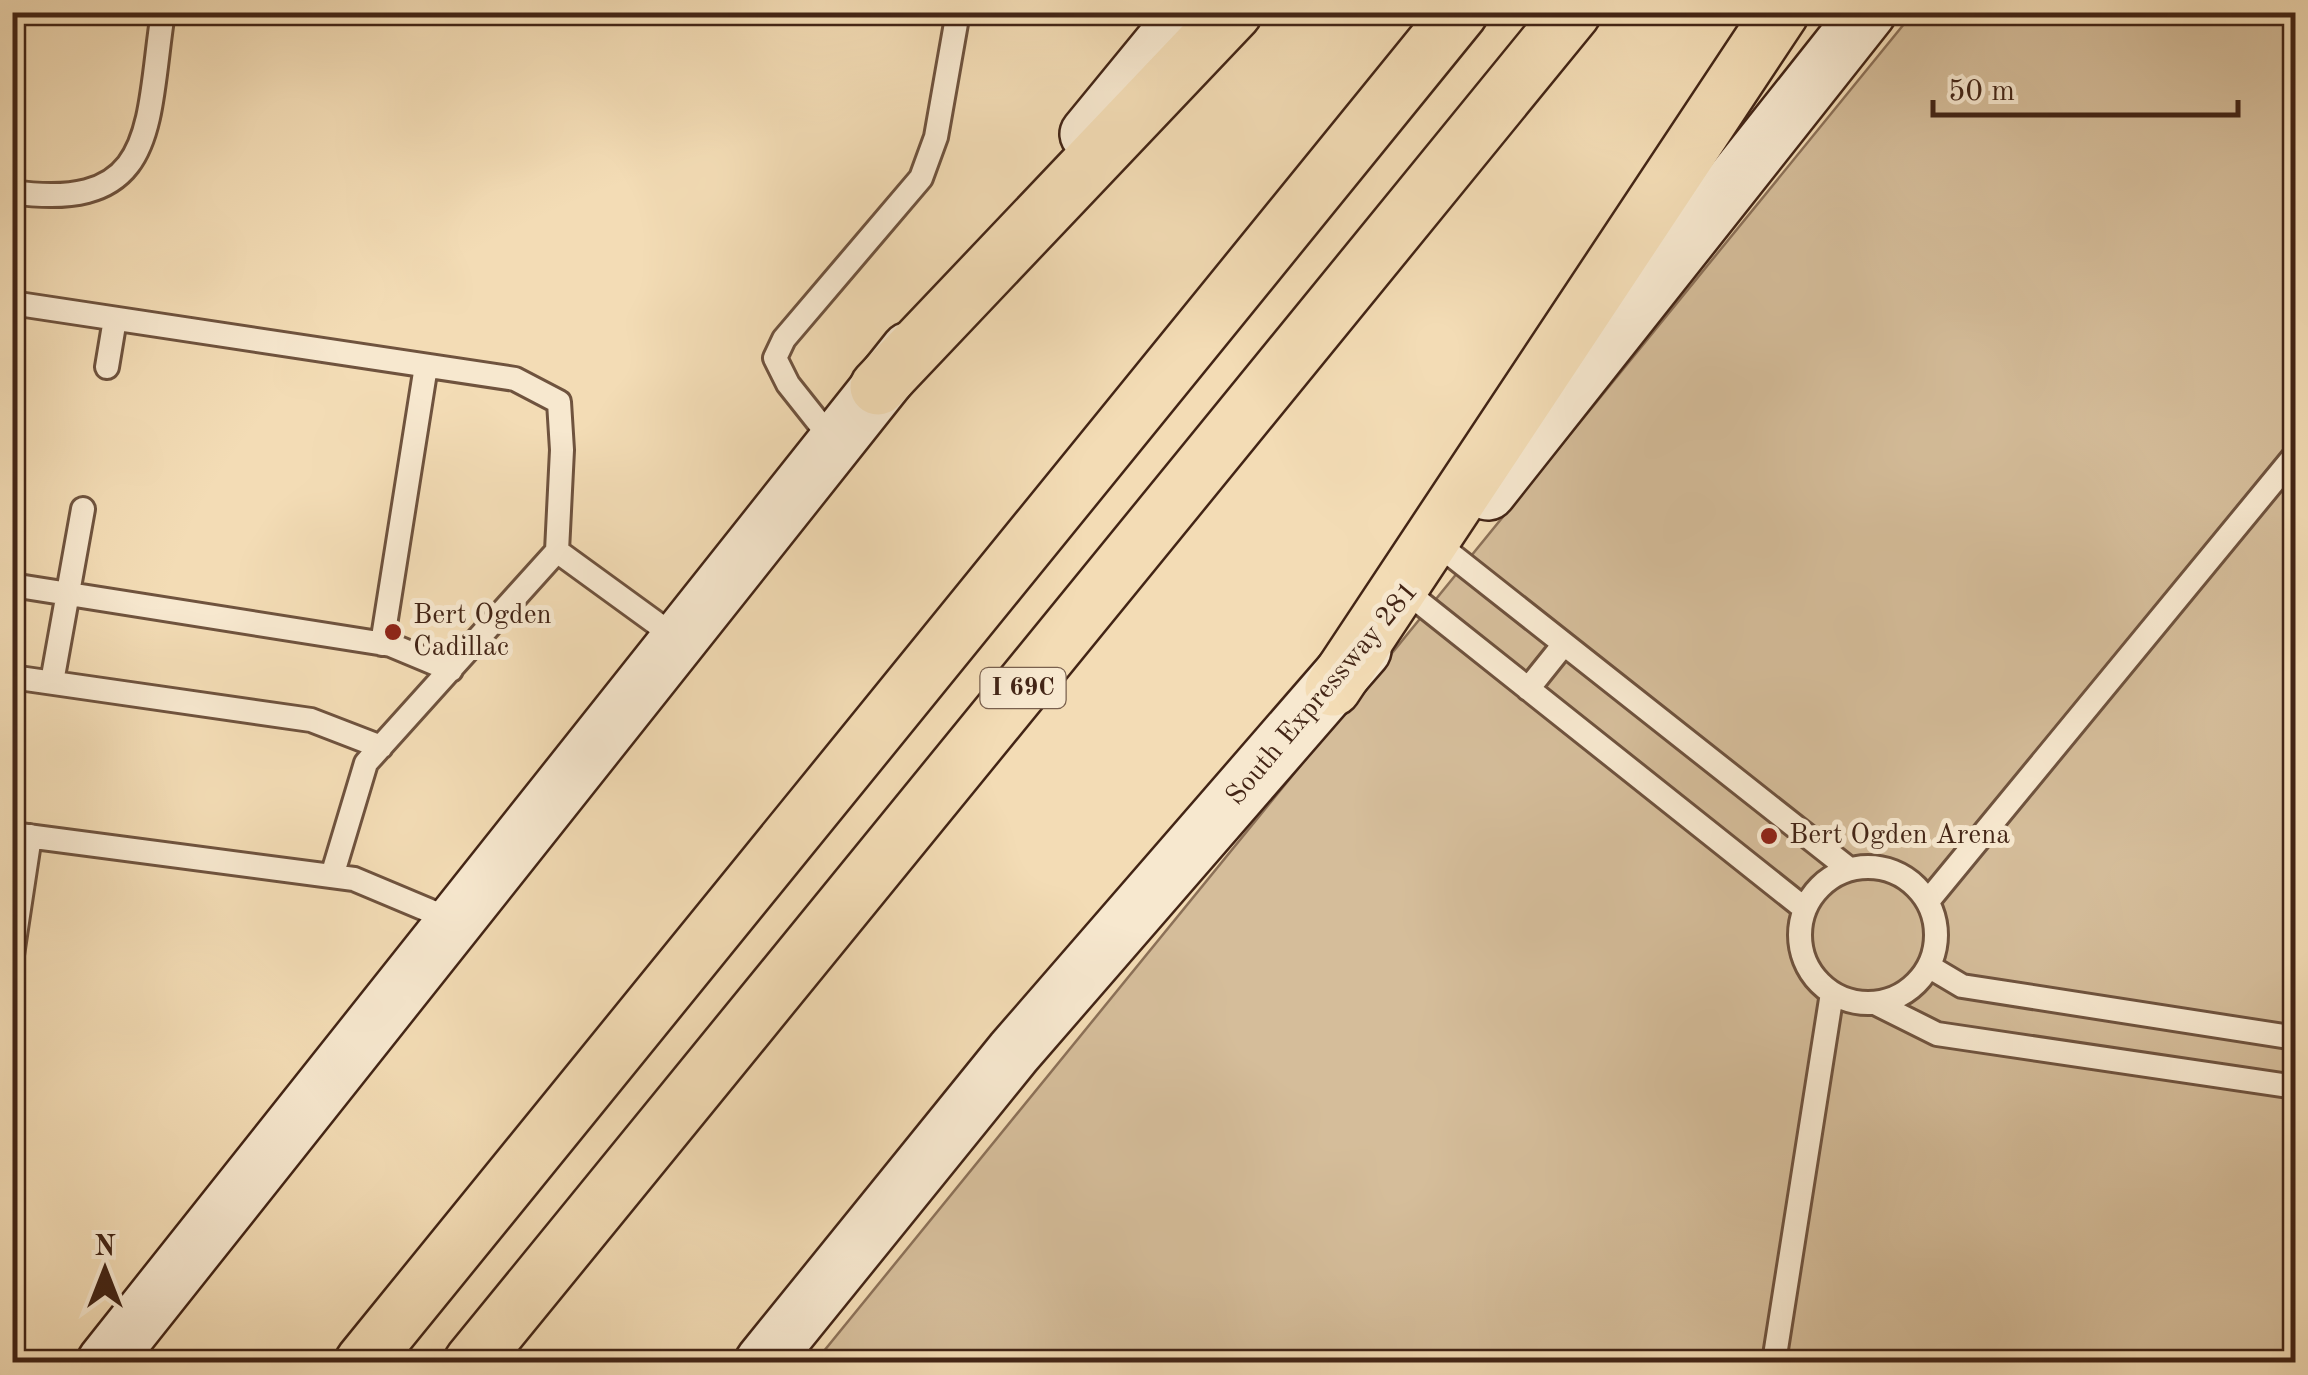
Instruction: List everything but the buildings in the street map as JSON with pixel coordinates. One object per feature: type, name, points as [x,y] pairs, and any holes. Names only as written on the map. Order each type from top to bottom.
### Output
[{"type":"highway","points":[[878,387],[1234,12]]},
{"type":"highway","points":[[363,1362],[1460,12]]},
{"type":"highway","name":"I 69C","points":[[472,1362],[1573,12]]},
{"type":"highway","points":[[1333,688],[1781,12]]},
{"type":"main road","points":[[105,1362],[878,387],[1188,12]]},
{"type":"main road","name":"South Expressway 281","points":[[763,1362],[1014,1052],[1333,688],[1868,12]]},
{"type":"lane","points":[[12,192],[85,196],[120,178],[144,138],[163,12]]},
{"type":"lane","points":[[834,442],[788,384],[775,358],[784,339],[921,178],[936,137],[958,12]]},
{"type":"lane","points":[[12,303],[515,380],[558,402],[562,450],[557,551],[366,763],[332,876]]},
{"type":"lane","points":[[107,366],[115,318]]},
{"type":"lane","points":[[382,644],[426,366]]},
{"type":"lane","points":[[1928,901],[2291,467]]},
{"type":"lane","points":[[52,682],[84,508]]},
{"type":"lane","points":[[1444,548],[1849,869]]},
{"type":"lane","points":[[557,551],[678,639]]},
{"type":"lane","points":[[12,586],[382,644],[451,670]]},
{"type":"lane","points":[[1408,593],[1805,909]]},
{"type":"lane","points":[[1528,688],[1564,644]]},
{"type":"lane","points":[[12,677],[311,720],[381,747]]},
{"type":"lane","points":[[12,955],[21,835],[354,879],[454,921]]},
{"type":"lane","points":[[1875,1003],[1916,985],[1930,966],[1936,945],[1936,922],[1928,901],[1913,884],[1894,871],[1872,866],[1849,869],[1828,879],[1805,909],[1800,937],[1804,958],[1815,978],[1832,993],[1852,1002],[1875,1003],[1937,1034],[2296,1087]]},
{"type":"lane","points":[[1930,966],[1962,986],[2296,1038]]},
{"type":"lane","points":[[1774,1362],[1832,993]]},
{"type":"shaded area","name":"Bert Ogden Arena","points":[[1913,13],[2295,13],[2295,1362],[815,1362]]},
{"type":"place","name":"Bert Ogden Cadillac","points":[[393,632]]},
{"type":"place","name":"Bert Ogden Arena","points":[[1769,836]]}]
